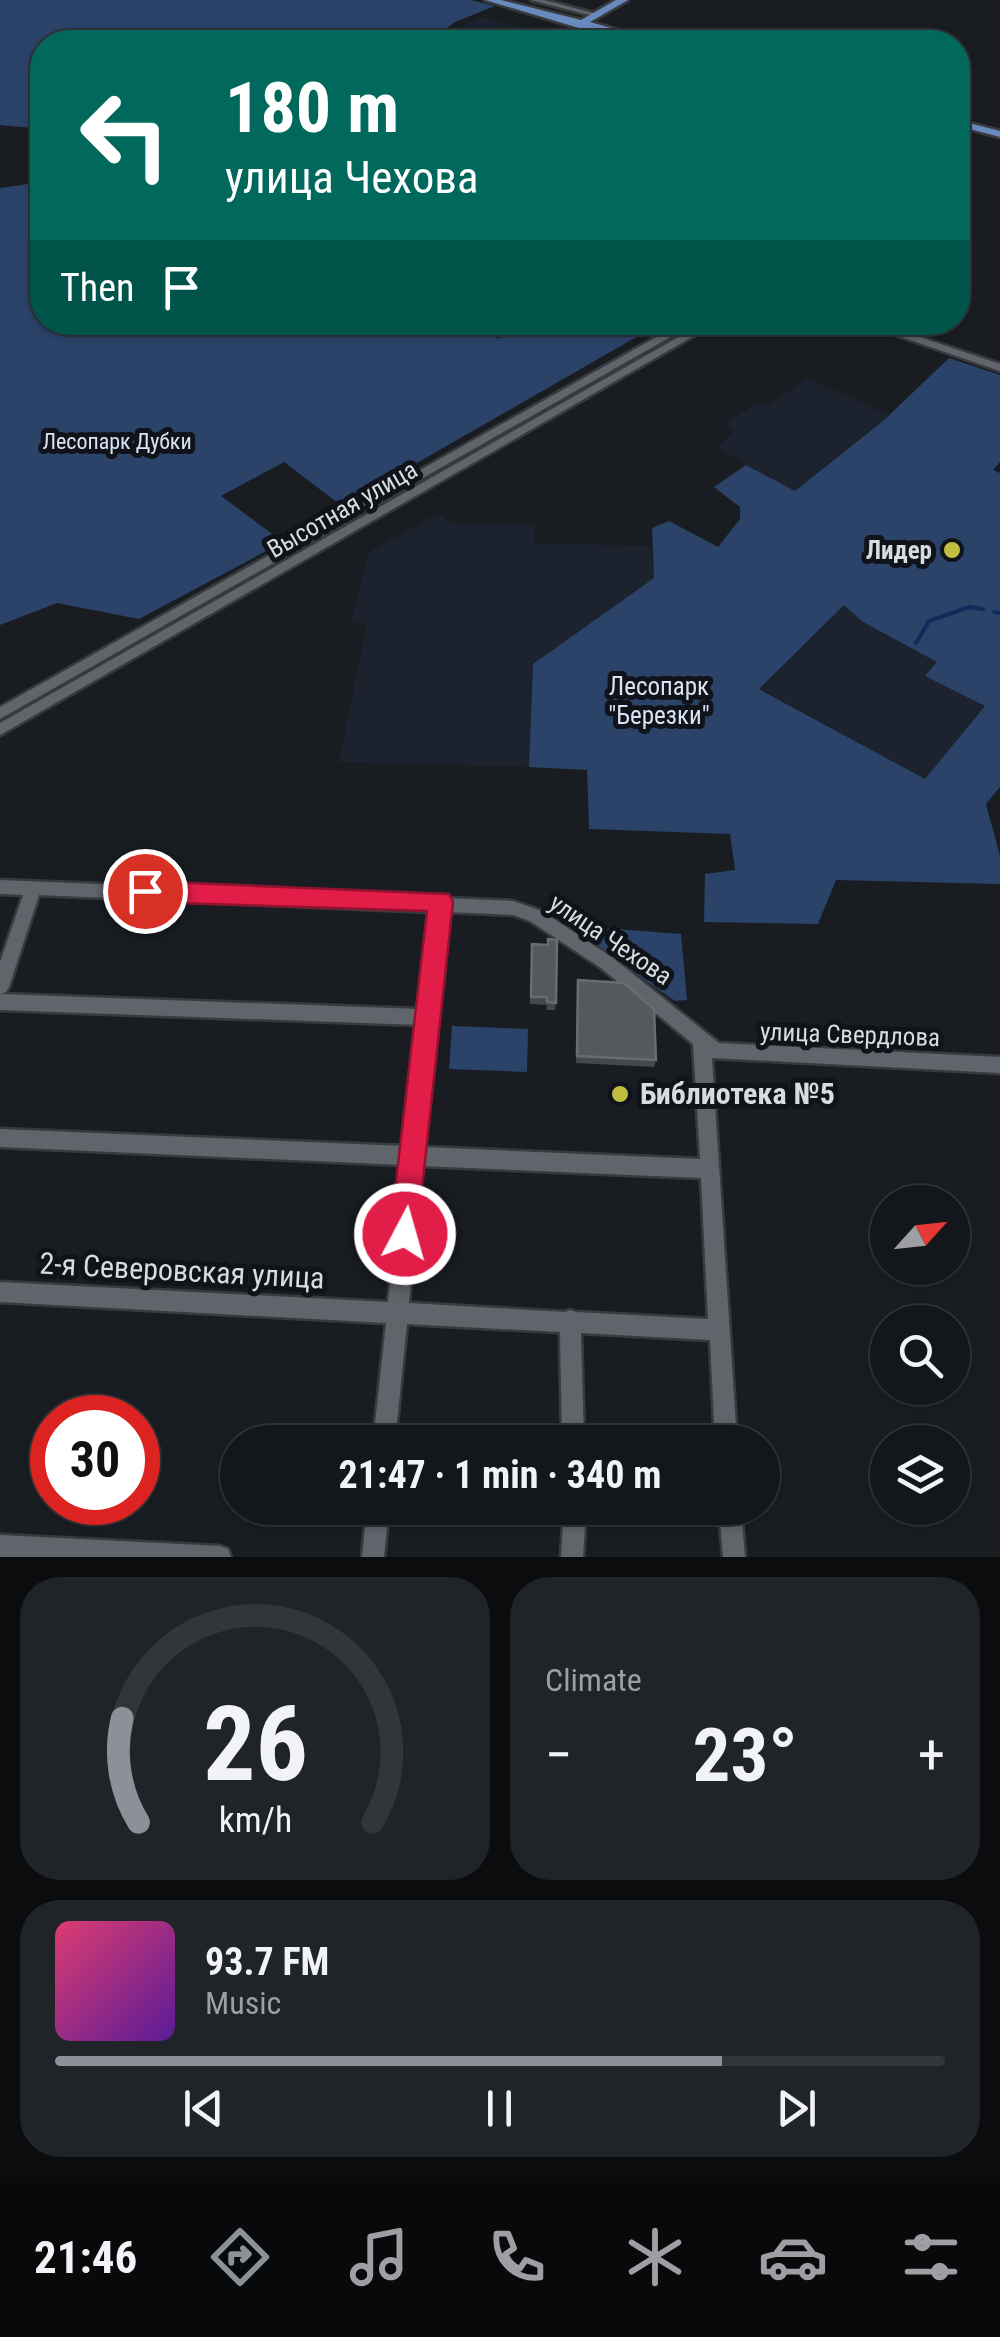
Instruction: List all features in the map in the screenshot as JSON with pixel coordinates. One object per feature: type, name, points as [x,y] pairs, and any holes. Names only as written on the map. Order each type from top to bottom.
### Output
[{"type":"main road","points":[[476,0],[602,30]]},
{"type":"main road","points":[[490,0],[598,30]]},
{"type":"main road","points":[[580,25],[623,0]]},
{"type":"main road","points":[[970,123],[1000,131]]},
{"type":"street","points":[[535,0],[597,15]]},
{"type":"street","name":"Высотная улица","points":[[0,714],[682,335]]},
{"type":"street","name":"Высотная улица","points":[[0,730],[683,335]]},
{"type":"street","points":[[902,335],[1000,368]]},
{"type":"street","name":"улица Чехова","points":[[0,887],[440,902],[513,908],[536,916],[668,1008],[702,1041]]},
{"type":"street","points":[[0,987],[34,887]]},
{"type":"street","points":[[386,1425],[440,902]]},
{"type":"street","points":[[0,1002],[428,1017]]},
{"type":"street","points":[[702,1041],[725,1425]]},
{"type":"street","name":"улица Свердлова","points":[[702,1041],[729,1054],[1000,1065]]},
{"type":"street","points":[[0,1138],[710,1169]]},
{"type":"street","name":"2-я Северовская улица","points":[[0,1292],[720,1330]]},
{"type":"street","points":[[570,1320],[573,1425]]},
{"type":"street","points":[[374,1557],[377,1525]]},
{"type":"street","points":[[572,1557],[575,1525]]},
{"type":"street","points":[[731,1525],[734,1557]]},
{"type":"street","points":[[0,1546],[220,1557]]},
{"type":"shaded area","points":[[479,17],[530,30],[455,30]]},
{"type":"shaded area","points":[[808,378],[889,415],[795,491],[716,448],[735,431],[723,424],[755,405],[768,405]]},
{"type":"shaded area","points":[[437,514],[454,524],[535,525],[534,543],[651,546],[654,578],[533,664],[529,767],[339,762],[367,623],[350,623],[369,552]]},
{"type":"shaded area","points":[[844,604],[863,622],[938,662],[926,676],[985,706],[925,779],[759,688]]},
{"type":"green space","points":[[0,0],[471,0],[495,6],[444,30],[30,30],[30,128],[0,125]]},
{"type":"green space","name":"Лесопарк Дубки","points":[[30,184],[30,335],[638,336],[342,506],[284,462],[221,496],[283,542],[139,619],[57,603],[0,625],[0,188]]},
{"type":"green space","name":"Лесопарк \"Березки\"","points":[[949,358],[1000,375],[1000,462],[993,470],[1000,473],[1000,787],[986,804],[1000,856],[1000,884],[836,880],[818,924],[704,922],[705,874],[735,870],[730,834],[589,829],[587,770],[529,767],[533,664],[654,578],[652,528],[669,521],[718,547],[740,519],[740,507],[714,487],[746,465],[795,491],[884,420]],"holes":[[[844,605],[863,622],[937,662],[925,676],[985,706],[925,779],[759,689]]]},
{"type":"green space","points":[[351,519],[355,522],[26,710],[22,706]]},
{"type":"green space","points":[[582,919],[590,927],[681,934],[687,1000],[675,1001],[576,932],[575,926]]},
{"type":"green space","points":[[452,1026],[528,1029],[527,1072],[449,1069]]},
{"type":"building","points":[[548,939],[557,940],[556,1003],[547,1002],[547,997],[531,997],[532,944],[548,945]]},
{"type":"building","points":[[578,980],[624,983],[654,1009],[656,1060],[577,1056]]},
{"type":"waterway","points":[[916,643],[929,621],[969,607],[983,609]]},
{"type":"waterway","points":[[994,612],[1000,613]]},
{"type":"place","name":"Лидер","points":[[952,550]]},
{"type":"place","name":"Библиотека №5","points":[[620,1094]]},
{"type":"route","points":[[145,891],[440,902],[405,1234]]}]
